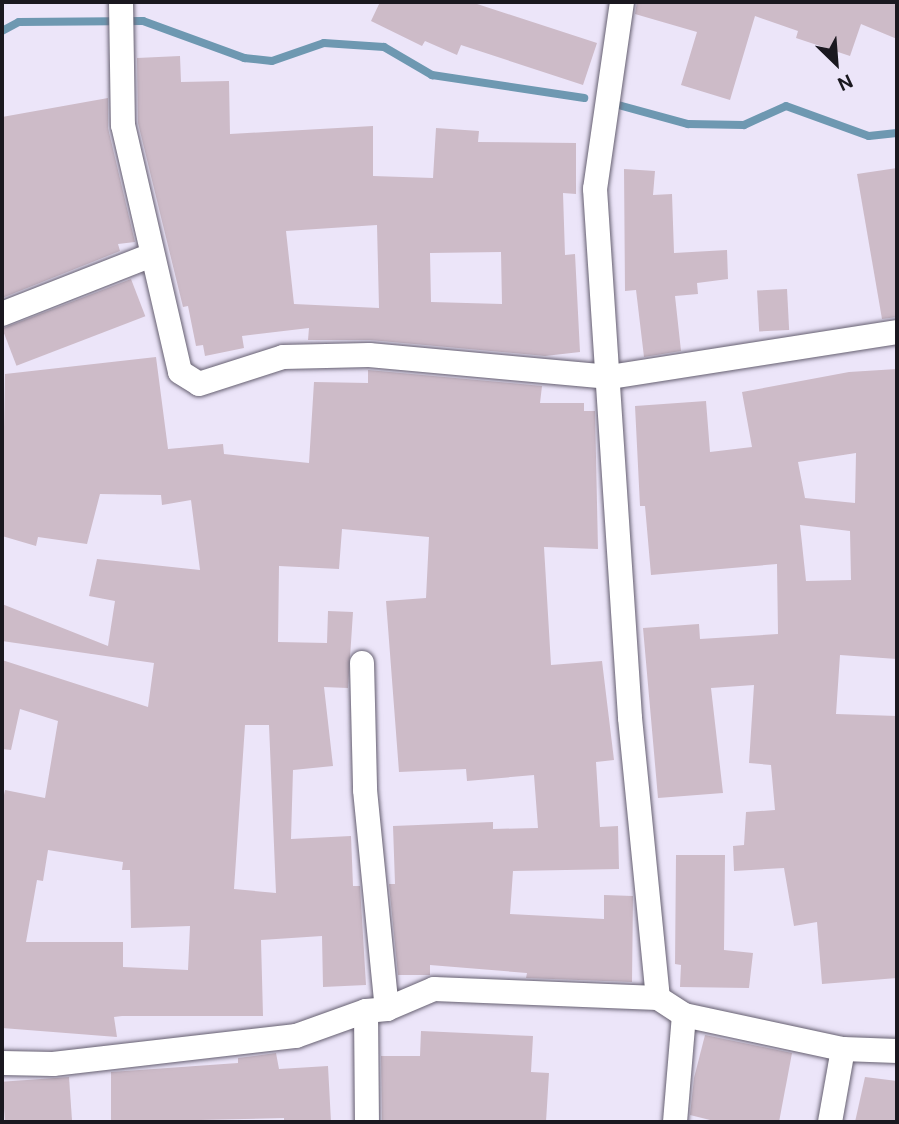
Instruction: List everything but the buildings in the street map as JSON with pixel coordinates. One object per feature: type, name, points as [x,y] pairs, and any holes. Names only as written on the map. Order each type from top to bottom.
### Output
[{"type":"street","points":[[121,2],[123,125],[180,372],[199,384],[283,357],[357,356],[610,377],[897,332]]},
{"type":"street","points":[[622,2],[595,189],[610,377],[630,718],[658,998]]},
{"type":"street","points":[[2,314],[152,254]]},
{"type":"street","points":[[362,663],[377,1010],[367,1122]]},
{"type":"street","points":[[2,1063],[53,1064],[296,1036],[434,989],[658,998],[684,1015],[843,1049],[897,1051]]},
{"type":"street","points":[[675,1122],[684,1015]]},
{"type":"street","points":[[830,1122],[843,1049]]},
{"type":"waterway","points":[[2,31],[19,22],[143,21],[244,58],[272,61],[324,43],[384,47],[432,75],[584,98]]},
{"type":"waterway","points":[[611,103],[688,124],[744,125],[786,106],[869,136],[897,133]]}]
